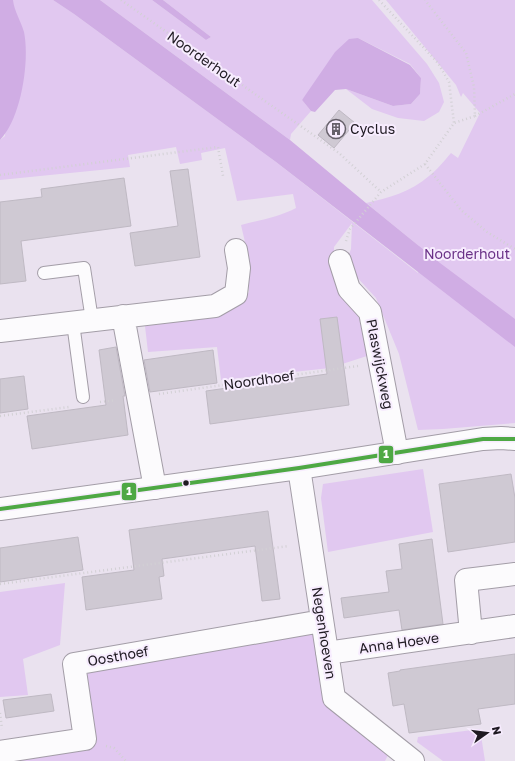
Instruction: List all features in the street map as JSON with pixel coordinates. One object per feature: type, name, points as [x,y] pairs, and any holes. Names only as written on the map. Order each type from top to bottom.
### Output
[{"type":"street","points":[[0,331],[215,306],[236,294],[238,268],[236,250]]},
{"type":"street","name":"Plaswijckweg","points":[[340,261],[349,289],[370,312],[397,453]]},
{"type":"street","points":[[123,316],[155,488]]},
{"type":"street","points":[[0,509],[299,468],[483,439],[515,439]]},
{"type":"street","name":"Negenhoeven","points":[[299,468],[334,698],[413,761]]},
{"type":"street","points":[[471,633],[466,580],[515,574]]},
{"type":"street","name":"Oosthoef","points":[[0,752],[85,739],[74,664],[322,622]]},
{"type":"street","name":"Anna Hoeve","points":[[327,653],[515,626]]},
{"type":"lane","points":[[44,274],[84,268],[83,397]]},
{"type":"path","name":"Noorderhout","points":[[121,0],[339,153],[381,192]]},
{"type":"path","points":[[379,0],[438,63],[450,82],[454,123]]},
{"type":"path","points":[[425,0],[466,53],[474,87],[475,116]]},
{"type":"path","points":[[350,229],[381,192],[425,164],[454,123],[475,116],[515,94]]},
{"type":"path","points":[[0,175],[218,147],[223,176]]},
{"type":"path","points":[[425,164],[461,210],[487,232],[515,249]]},
{"type":"path","name":"Noordhoef","points":[[100,402],[380,362]]},
{"type":"path","points":[[0,416],[70,407]]},
{"type":"path","points":[[0,584],[311,543]]},
{"type":"green space","points":[[13,0],[53,0],[74,14],[276,162],[418,273],[419,246],[366,203],[407,190],[422,182],[435,171],[451,153],[458,158],[480,113],[463,93],[461,97],[456,85],[386,0],[515,0],[515,423],[418,430],[399,354],[376,298],[354,274],[348,257],[351,249],[352,223],[334,247],[334,269],[340,285],[361,321],[370,355],[330,368],[221,380],[217,347],[148,352],[145,326],[211,318],[240,304],[249,292],[248,255],[241,225],[276,216],[296,208],[293,194],[237,201],[225,148],[201,153],[202,160],[180,164],[176,147],[128,155],[130,167],[0,180],[0,140],[5,136]]},
{"type":"green space","points":[[100,0],[152,0],[206,40],[211,37],[163,0],[372,0],[427,64],[439,83],[444,102],[439,112],[424,121],[398,118],[372,109],[346,89],[393,106],[411,104],[420,94],[421,78],[410,64],[358,38],[302,100],[311,111],[291,134],[290,140]]},
{"type":"green space","points":[[423,469],[433,532],[328,552],[321,498],[323,484]]},
{"type":"green space","points":[[65,583],[60,645],[23,659],[28,695],[0,697],[0,592]]},
{"type":"green space","points":[[315,634],[328,704],[388,755],[385,761],[0,761],[95,743],[87,670]]},
{"type":"green space","points":[[480,729],[485,761],[443,761],[417,742],[418,737]]},
{"type":"shaded area","points":[[0,0],[13,0],[24,32],[26,58],[25,73],[18,104],[7,131],[0,140]]},
{"type":"shaded area","points":[[53,0],[100,0],[290,140],[440,263],[515,319],[515,347],[276,162]]},
{"type":"shaded area","points":[[152,0],[163,0],[211,37],[206,40]]},
{"type":"shaded area","points":[[358,38],[410,65],[421,78],[420,94],[411,104],[393,106],[346,89],[335,90],[315,112],[311,111],[302,100],[335,52],[349,39]]},
{"type":"building","name":"Cyclus","points":[[339,110],[355,123],[334,148],[318,135]]},
{"type":"building","points":[[188,169],[200,257],[135,266],[130,233],[178,226],[170,171]]},
{"type":"building","points":[[124,178],[131,226],[21,241],[26,281],[0,284],[0,202],[42,197],[41,189]]},
{"type":"building","points":[[337,317],[349,405],[210,424],[206,391],[327,374],[320,319]]},
{"type":"building","points":[[116,347],[125,396],[123,396],[128,435],[32,449],[27,416],[106,405],[99,350]]},
{"type":"building","points":[[213,350],[217,383],[150,392],[144,360]]},
{"type":"building","points":[[24,376],[28,409],[0,413],[0,379]]},
{"type":"building","points":[[511,474],[515,498],[515,542],[448,552],[439,484]]},
{"type":"building","points":[[268,511],[280,599],[262,601],[255,546],[162,559],[164,576],[159,577],[162,599],[86,610],[82,577],[134,570],[129,530]]},
{"type":"building","points":[[78,537],[83,570],[0,582],[0,548]]},
{"type":"building","points":[[432,539],[443,624],[402,630],[399,610],[344,618],[341,598],[389,592],[386,571],[402,569],[399,544]]},
{"type":"building","points":[[515,654],[515,704],[478,709],[481,724],[409,733],[404,704],[393,706],[388,673]]},
{"type":"building","points":[[51,694],[54,711],[6,718],[3,700]]},
{"type":"transit line","name":"1","points":[[0,509],[299,468],[483,439],[515,439]]},
{"type":"place","name":"Cyclus","points":[[336,129]]}]
